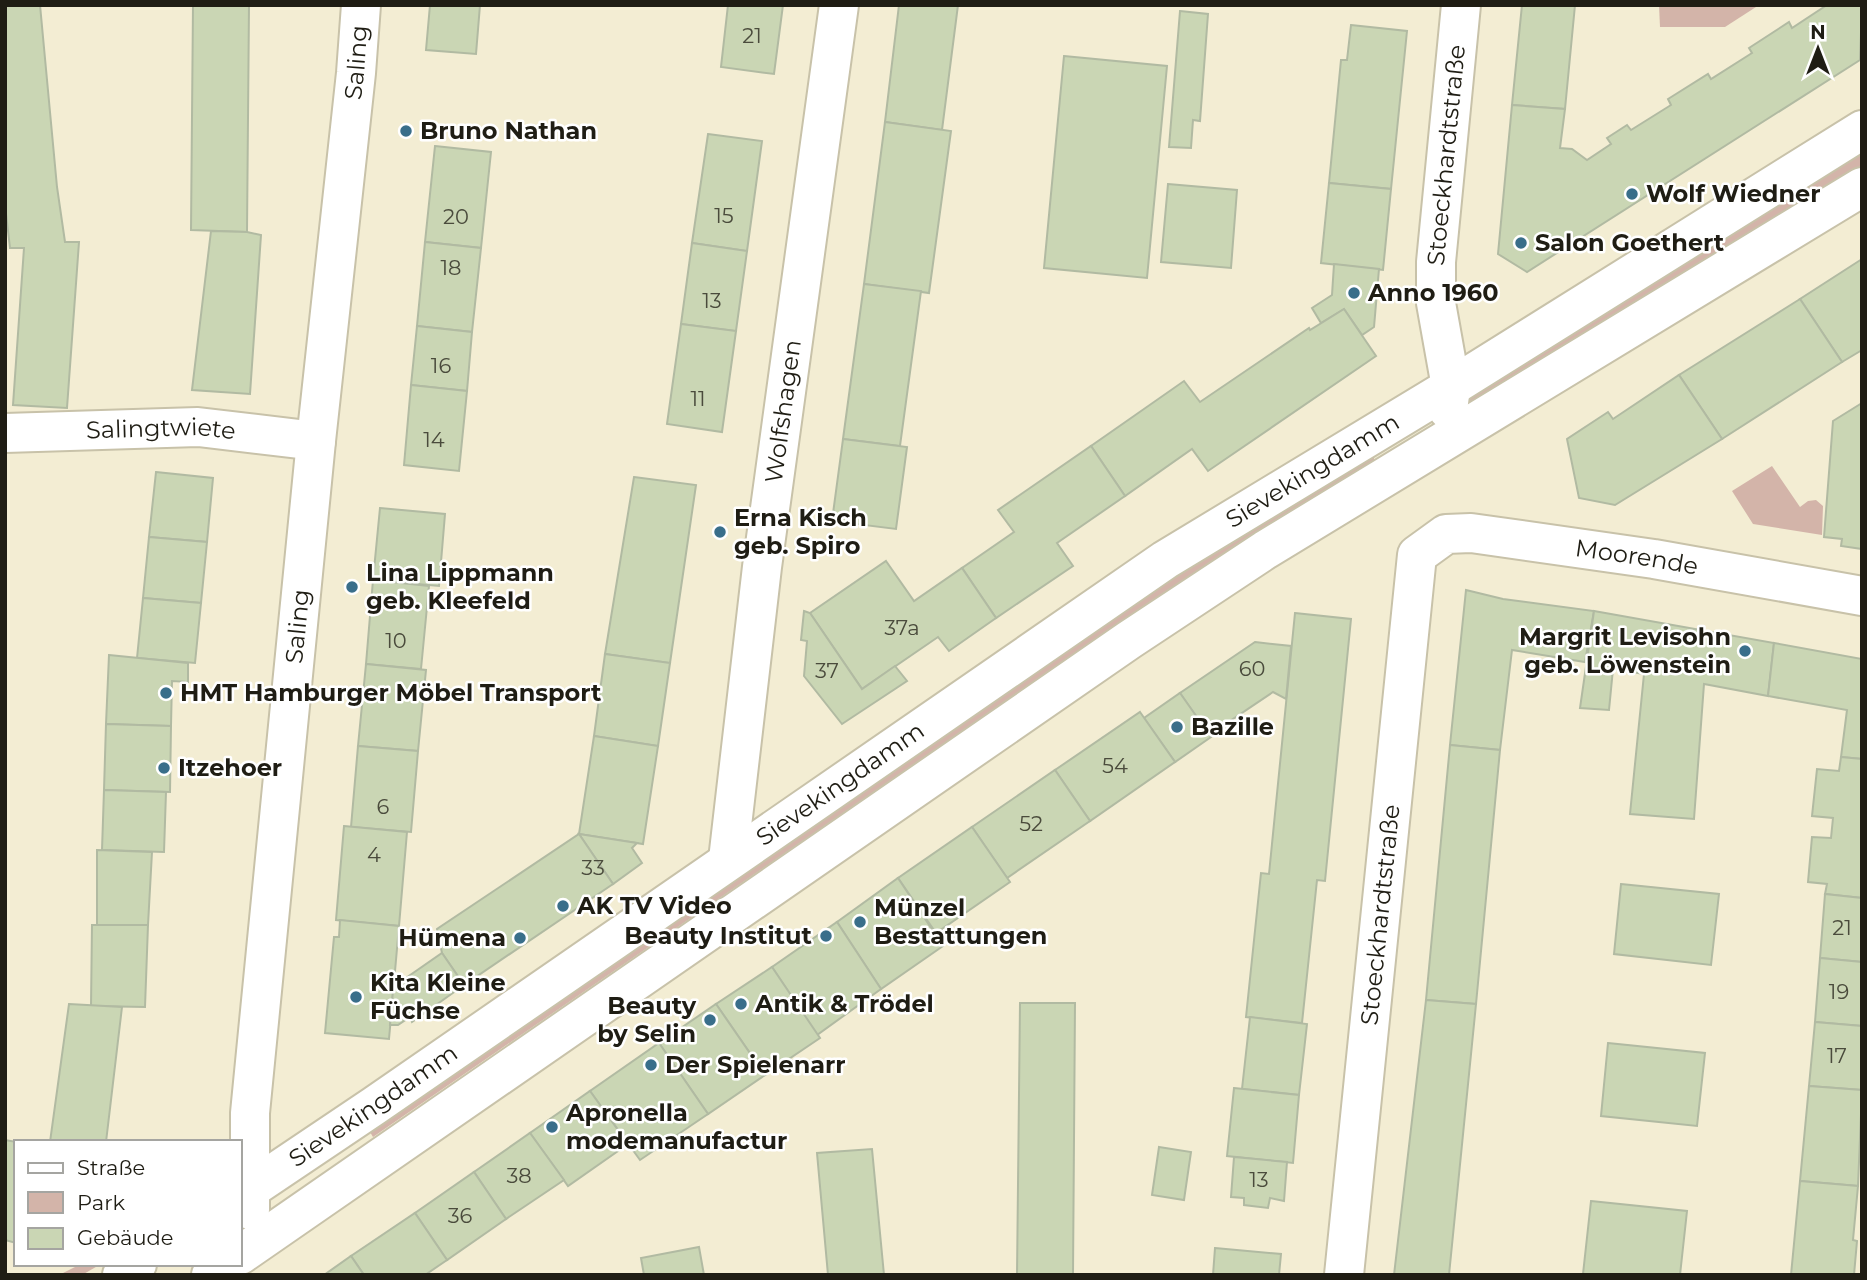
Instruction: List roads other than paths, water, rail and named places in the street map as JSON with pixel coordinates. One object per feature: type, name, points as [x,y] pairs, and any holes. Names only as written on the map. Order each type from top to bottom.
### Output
[{"type":"street","name":"Saling","points":[[242,1218],[250,1113],[361,5]]},
{"type":"street","name":"Wolfshagen","points":[[727,860],[764,553],[839,5]]},
{"type":"street","name":"Stoeckhardtstraße","points":[[1451,387],[1436,303],[1436,262],[1461,5]]},
{"type":"street","name":"Sievekingdamm","points":[[244,1193],[1165,560],[1451,387],[1862,130]]},
{"type":"street","name":"Sievekingdamm","points":[[242,1253],[1129,640],[1265,550],[1862,187]]},
{"type":"street","points":[[1443,444],[1451,387]]},
{"type":"street","name":"Salingtwiete","points":[[5,433],[198,427],[316,441]]},
{"type":"street","name":"Moorende","points":[[1417,555],[1446,534],[1471,533],[1654,559],[1862,596]]},
{"type":"street","name":"Stoeckhardtstraße","points":[[1344,1275],[1417,555]]},
{"type":"place","name":"Bruno Nathan","points":[[406,131]]},
{"type":"place","name":"Wolf Wiedner","points":[[1632,194]]},
{"type":"place","name":"Salon Goethert","points":[[1521,243]]},
{"type":"place","name":"Anno 1960","points":[[1354,293]]},
{"type":"place","name":"Erna Kisch geb. Spiro","points":[[720,532]]},
{"type":"place","name":"Lina Lippmann geb. Kleefeld","points":[[352,587]]},
{"type":"place","name":"Margrit Levisohn geb. Löwenstein","points":[[1745,651]]},
{"type":"place","name":"HMT Hamburger Möbel Transport","points":[[166,693]]},
{"type":"place","name":"Bazille","points":[[1177,727]]},
{"type":"place","name":"Itzehoer","points":[[164,768]]},
{"type":"place","name":"AK TV Video","points":[[563,906]]},
{"type":"place","name":"Münzel Bestattungen","points":[[860,922]]},
{"type":"place","name":"Beauty Institut","points":[[826,936]]},
{"type":"place","name":"Hümena","points":[[520,938]]},
{"type":"place","name":"Kita Kleine Füchse","points":[[356,997]]},
{"type":"place","name":"Antik & Trödel","points":[[741,1004]]},
{"type":"place","name":"Beauty by Selin","points":[[710,1020]]},
{"type":"place","name":"Der Spielenarr","points":[[651,1065]]},
{"type":"place","name":"Apronella modemanufactur","points":[[552,1127]]}]
